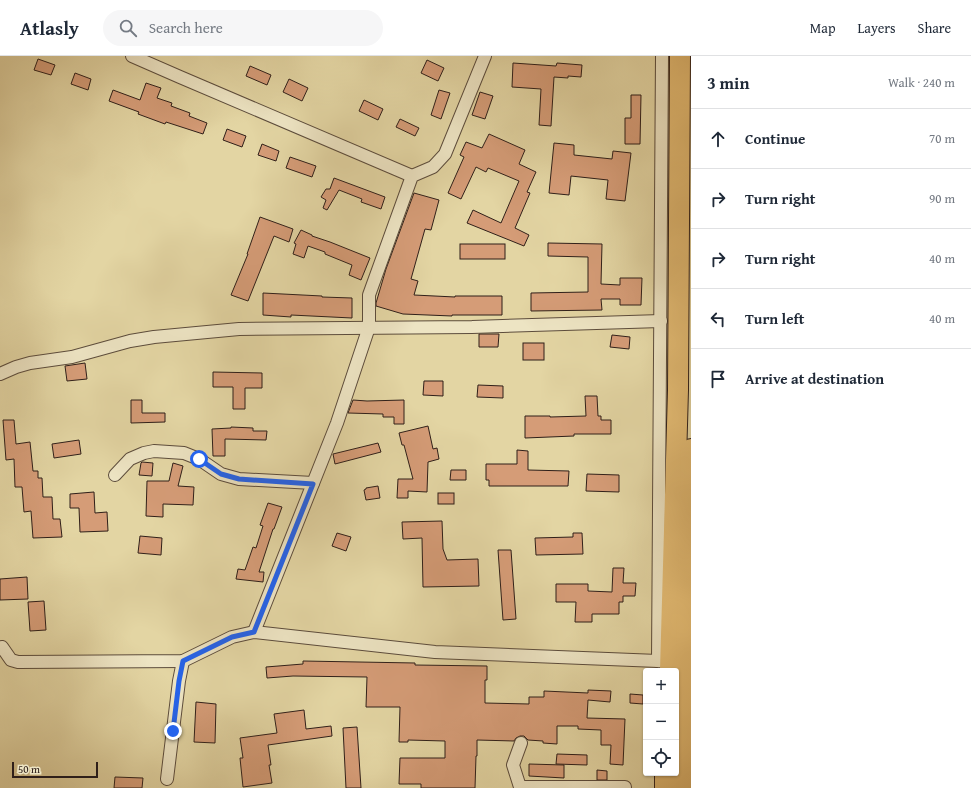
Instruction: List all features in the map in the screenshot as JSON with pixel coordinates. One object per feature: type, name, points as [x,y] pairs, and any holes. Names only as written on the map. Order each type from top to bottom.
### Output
[{"type":"highway","points":[[666,665],[678,390],[680,56]]},
{"type":"highway","points":[[681,788],[686,664],[691,449]]},
{"type":"highway","points":[[665,776],[665,788]]},
{"type":"street","points":[[132,56],[412,176],[433,167],[445,154],[485,56]]},
{"type":"street","points":[[2,647],[11,660],[18,662],[183,661],[232,637],[254,632],[435,652],[666,665],[661,320],[662,56]]},
{"type":"street","points":[[254,632],[337,423],[369,327],[369,294],[412,176]]},
{"type":"street","points":[[0,374],[30,363],[72,357],[130,341],[154,337],[239,329],[472,327],[661,320]]},
{"type":"street","points":[[115,475],[130,459],[144,453],[154,451],[184,453],[199,459],[221,474],[239,479],[313,484]]},
{"type":"street","points":[[167,779],[179,681],[183,661]]},
{"type":"street","points":[[521,743],[513,765],[520,787],[626,787]]},
{"type":"building","points":[[38,59],[55,65],[51,75],[34,70]]},
{"type":"building","points":[[427,60],[444,68],[438,81],[421,73]]},
{"type":"building","points":[[513,63],[556,66],[557,63],[582,65],[581,77],[554,77],[551,126],[539,125],[541,89],[512,87]]},
{"type":"building","points":[[250,66],[271,75],[267,85],[246,76]]},
{"type":"building","points":[[75,73],[91,79],[88,90],[71,84]]},
{"type":"building","points":[[289,79],[308,88],[302,101],[283,92]]},
{"type":"building","points":[[146,83],[161,88],[157,98],[172,103],[171,106],[190,113],[189,116],[207,123],[203,134],[166,122],[165,124],[138,114],[139,112],[109,101],[113,90],[140,100]]},
{"type":"building","points":[[439,90],[450,93],[441,119],[431,115]]},
{"type":"building","points":[[480,92],[493,96],[485,119],[472,115]]},
{"type":"building","points":[[631,95],[641,95],[640,144],[625,144],[625,118],[631,118]]},
{"type":"building","points":[[364,100],[383,109],[378,120],[359,111]]},
{"type":"building","points":[[400,119],[419,128],[415,136],[396,127]]},
{"type":"building","points":[[227,129],[246,136],[242,147],[223,140]]},
{"type":"building","points":[[489,134],[525,150],[519,164],[536,172],[527,192],[530,193],[515,228],[529,235],[524,246],[467,223],[473,210],[501,223],[519,181],[488,168],[486,172],[476,167],[461,199],[448,193],[464,157],[460,155],[466,142],[482,148]]},
{"type":"building","points":[[554,143],[574,145],[574,155],[612,159],[613,151],[631,153],[625,201],[606,199],[608,180],[571,176],[569,195],[549,193]]},
{"type":"building","points":[[262,144],[279,151],[276,161],[258,155]]},
{"type":"building","points":[[290,157],[316,166],[312,177],[286,168]]},
{"type":"building","points":[[334,178],[385,197],[381,209],[361,202],[362,199],[339,190],[327,210],[323,208],[326,200],[321,197],[326,189],[330,189]]},
{"type":"building","points":[[414,193],[439,200],[431,230],[425,229],[411,279],[418,281],[414,295],[455,297],[502,296],[502,315],[452,316],[403,314],[376,306],[386,269]]},
{"type":"building","points":[[260,217],[293,229],[289,242],[274,236],[248,301],[231,295],[248,254]]},
{"type":"building","points":[[301,230],[312,236],[370,258],[361,280],[349,275],[352,265],[325,254],[325,252],[308,246],[304,258],[293,254],[296,244],[294,243]]},
{"type":"building","points":[[548,243],[602,244],[601,284],[620,285],[620,278],[642,278],[641,305],[620,305],[620,299],[601,299],[602,310],[531,311],[531,293],[588,292],[588,257],[548,256]]},
{"type":"building","points":[[460,244],[505,244],[505,259],[460,259]]},
{"type":"building","points":[[263,293],[352,298],[352,318],[263,315]]},
{"type":"building","points":[[479,334],[499,334],[498,347],[479,347]]},
{"type":"building","points":[[612,335],[630,337],[629,349],[610,347]]},
{"type":"building","points":[[523,343],[544,343],[544,360],[523,360]]},
{"type":"building","points":[[85,363],[87,379],[67,381],[65,366]]},
{"type":"building","points":[[213,372],[262,373],[262,388],[245,388],[245,409],[233,409],[233,387],[213,387]]},
{"type":"building","points":[[424,381],[443,381],[443,396],[423,395]]},
{"type":"building","points":[[478,385],[503,386],[503,398],[477,397]]},
{"type":"building","points":[[585,396],[597,396],[598,416],[601,416],[601,420],[611,420],[611,434],[574,434],[574,436],[525,438],[525,416],[586,416]]},
{"type":"building","points":[[131,400],[142,400],[142,413],[165,413],[165,422],[131,423]]},
{"type":"building","points":[[353,400],[404,400],[404,424],[394,424],[394,417],[383,417],[383,414],[348,413]]},
{"type":"building","points":[[3,420],[14,420],[16,444],[30,442],[33,471],[38,471],[38,478],[42,478],[43,497],[52,497],[53,519],[60,519],[62,537],[33,538],[31,511],[24,512],[22,487],[15,487],[14,459],[6,460]]},
{"type":"building","points":[[428,426],[433,449],[437,448],[439,459],[428,462],[427,492],[408,491],[408,498],[397,498],[398,479],[413,479],[404,445],[402,445],[399,433]]},
{"type":"building","points":[[231,427],[253,428],[253,431],[267,431],[266,440],[225,439],[225,456],[213,456],[212,429]]},
{"type":"building","points":[[79,440],[81,454],[54,458],[52,444]]},
{"type":"building","points":[[378,443],[381,452],[335,464],[333,454]]},
{"type":"building","points":[[517,450],[528,451],[528,470],[569,471],[568,486],[489,486],[489,480],[486,480],[486,464],[517,464]]},
{"type":"building","points":[[142,462],[153,463],[152,476],[139,475]]},
{"type":"building","points":[[173,463],[183,466],[178,486],[194,487],[193,505],[163,504],[163,517],[146,516],[147,481],[169,481]]},
{"type":"building","points":[[451,470],[466,470],[466,480],[450,480]]},
{"type":"building","points":[[587,474],[619,475],[619,492],[586,491]]},
{"type":"building","points":[[378,486],[380,498],[366,500],[364,490],[366,488]]},
{"type":"building","points":[[94,492],[95,513],[107,512],[108,531],[80,532],[79,508],[70,508],[70,494]]},
{"type":"building","points":[[438,493],[454,493],[454,504],[438,504]]},
{"type":"building","points":[[268,503],[282,507],[259,572],[264,572],[263,582],[236,579],[238,569],[245,570],[253,547],[256,548],[263,526],[260,525]]},
{"type":"building","points":[[442,521],[443,549],[447,560],[478,559],[479,586],[423,587],[422,538],[403,539],[402,522]]},
{"type":"building","points":[[337,533],[351,537],[346,551],[332,546]]},
{"type":"building","points":[[573,533],[582,533],[583,554],[536,555],[535,538],[573,537]]},
{"type":"building","points":[[140,536],[162,538],[161,555],[138,553]]},
{"type":"building","points":[[498,550],[511,550],[516,619],[503,620]]},
{"type":"building","points":[[613,568],[624,568],[623,583],[636,583],[635,596],[623,596],[623,602],[619,602],[619,614],[592,614],[592,622],[575,622],[576,602],[556,602],[556,584],[588,584],[588,591],[612,592]]},
{"type":"building","points":[[27,577],[28,599],[0,600],[0,579]]},
{"type":"building","points":[[44,601],[46,630],[30,631],[28,602]]},
{"type":"building","points":[[303,661],[487,666],[487,680],[485,680],[485,703],[529,704],[529,697],[544,697],[544,691],[588,693],[588,690],[611,691],[610,702],[588,700],[587,718],[625,719],[623,765],[610,764],[611,745],[601,745],[601,730],[578,729],[578,726],[557,726],[557,744],[528,740],[524,736],[516,738],[514,741],[477,740],[475,788],[421,788],[421,784],[399,784],[400,758],[445,758],[445,741],[408,740],[408,742],[399,742],[400,707],[366,707],[367,677],[293,676],[267,678],[266,667],[303,664]]},
{"type":"building","points":[[630,694],[643,695],[643,704],[630,703]]},
{"type":"building","points":[[196,702],[216,704],[215,743],[194,742]]},
{"type":"building","points":[[304,710],[306,729],[331,726],[332,736],[268,745],[272,783],[243,787],[240,758],[243,758],[240,738],[277,733],[274,714]]},
{"type":"building","points":[[357,727],[361,788],[346,788],[343,728]]},
{"type":"building","points":[[557,754],[587,755],[587,765],[556,764]]},
{"type":"building","points":[[529,764],[564,765],[564,778],[529,776]]},
{"type":"building","points":[[597,770],[607,771],[607,780],[597,780]]},
{"type":"building","points":[[115,777],[143,778],[142,788],[114,788]]},
{"type":"route","points":[[173,731],[183,661],[232,637],[254,632],[313,484],[239,479],[221,474],[199,459]]}]
